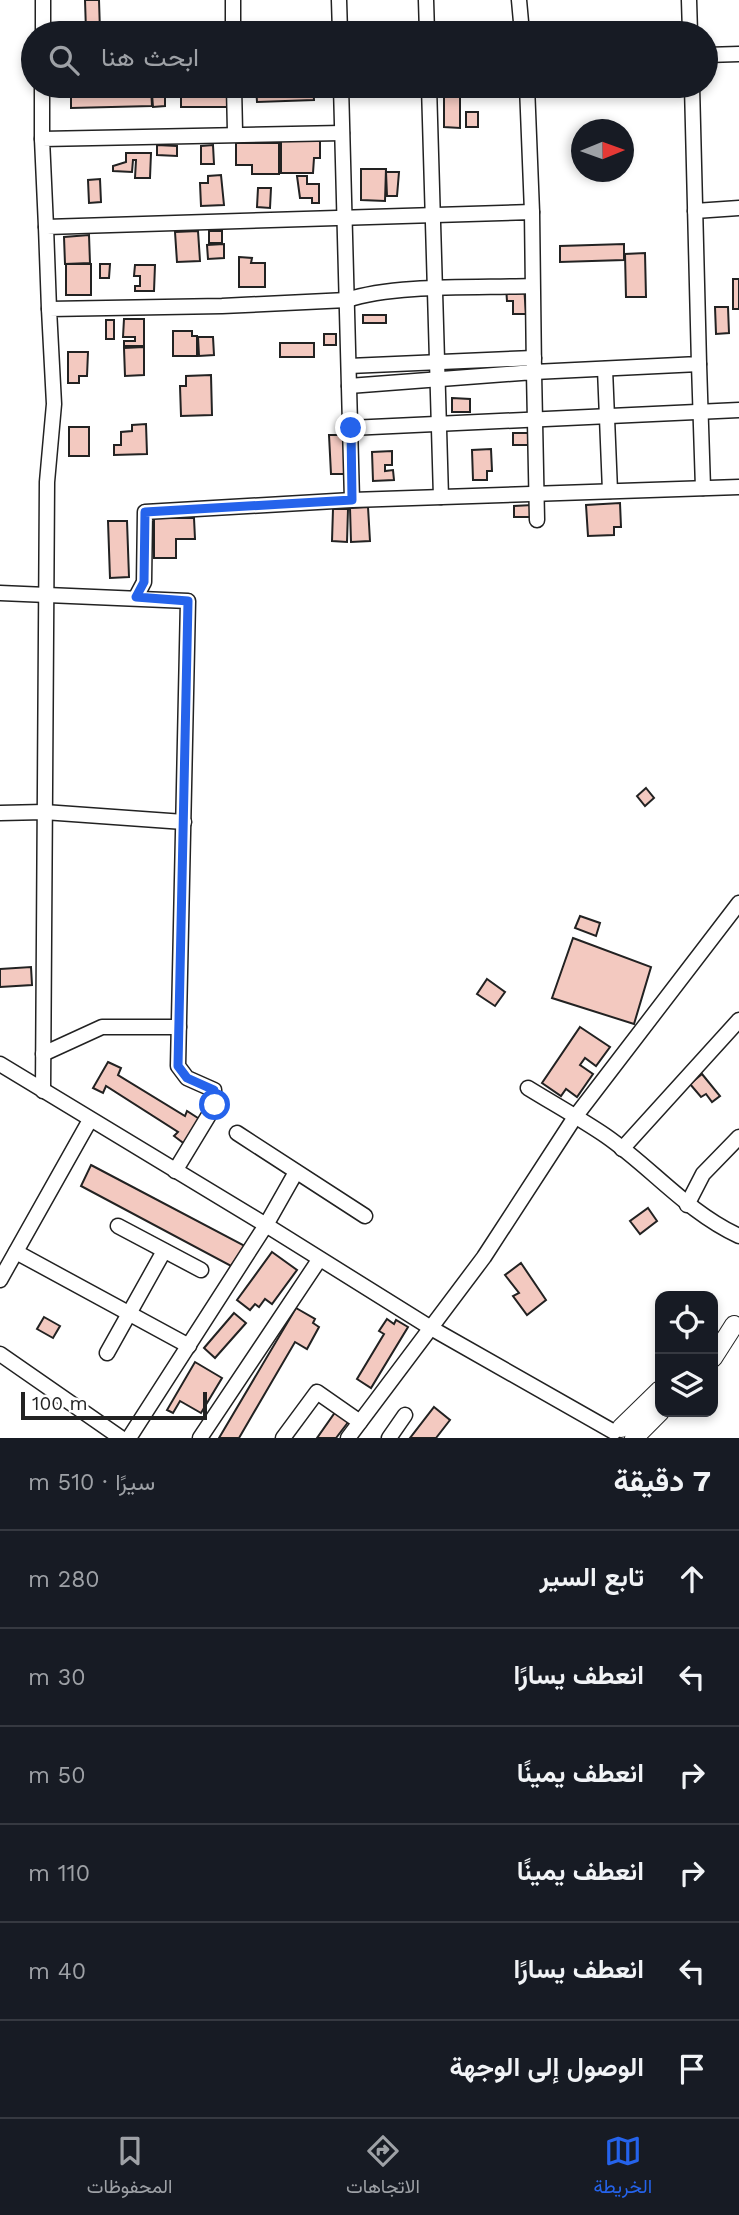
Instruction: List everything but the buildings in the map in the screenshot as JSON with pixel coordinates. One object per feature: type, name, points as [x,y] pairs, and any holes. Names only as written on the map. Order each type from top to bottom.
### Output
[{"type":"main road","points":[[718,1337],[737,1323]]},
{"type":"main road","points":[[716,1354],[737,1323]]},
{"type":"main road","points":[[623,1435],[655,1396]]},
{"type":"main road","points":[[623,1435],[655,1415]]},
{"type":"street","points":[[43,0],[43,21]]},
{"type":"street","points":[[233,0],[233,21]]},
{"type":"street","points":[[339,0],[340,21]]},
{"type":"street","points":[[426,0],[427,21]]},
{"type":"street","points":[[519,0],[521,21]]},
{"type":"street","points":[[690,0],[690,21]]},
{"type":"street","points":[[718,55],[739,54]]},
{"type":"street","points":[[43,98],[42,139],[54,404],[47,482],[45,596],[43,1091]]},
{"type":"street","points":[[234,98],[235,132]]},
{"type":"street","points":[[341,98],[352,500]]},
{"type":"street","points":[[429,98],[441,497]]},
{"type":"street","points":[[527,98],[537,520]]},
{"type":"street","points":[[692,98],[703,488]]},
{"type":"street","points":[[42,139],[235,132],[342,133]]},
{"type":"street","points":[[695,211],[739,208]]},
{"type":"street","points":[[46,227],[532,212]]},
{"type":"street","points":[[49,309],[222,306],[347,300],[363,294],[435,289],[532,286]]},
{"type":"street","points":[[349,366],[437,362],[605,369],[699,364]]},
{"type":"street","points":[[349,386],[438,380],[534,365]]},
{"type":"street","points":[[605,369],[610,491]]},
{"type":"street","points":[[351,428],[739,410]]},
{"type":"street","points":[[136,597],[144,582],[145,512],[352,500],[739,487]]},
{"type":"street","points":[[0,593],[188,601],[178,1066],[187,1078],[214,1090],[215,1105],[175,1171]]},
{"type":"street","points":[[0,813],[44,812],[184,822]]},
{"type":"street","points":[[348,1438],[484,1257],[575,1117],[739,903]]},
{"type":"street","points":[[622,1149],[739,1020]]},
{"type":"street","points":[[43,1054],[102,1027],[179,1027]]},
{"type":"street","points":[[0,1064],[431,1328],[623,1435]]},
{"type":"street","points":[[528,1088],[622,1149],[687,1205],[714,1224],[739,1236]]},
{"type":"street","points":[[0,1280],[90,1120]]},
{"type":"street","points":[[237,1133],[365,1216]]},
{"type":"street","points":[[687,1205],[703,1174],[739,1137]]},
{"type":"street","points":[[129,1438],[266,1225],[296,1172]]},
{"type":"street","points":[[118,1226],[201,1270]]},
{"type":"street","points":[[107,1353],[164,1251]]},
{"type":"street","points":[[16,1252],[188,1346]]},
{"type":"street","points":[[200,1438],[319,1260]]},
{"type":"street","points":[[0,1354],[121,1438]]},
{"type":"street","points":[[283,1438],[317,1392],[360,1422]]},
{"type":"street","points":[[389,1438],[405,1415]]},
{"type":"route","points":[[215,1105],[214,1090],[187,1078],[178,1066],[188,601],[136,597],[144,582],[147,539],[145,512],[352,500],[351,428]]}]
